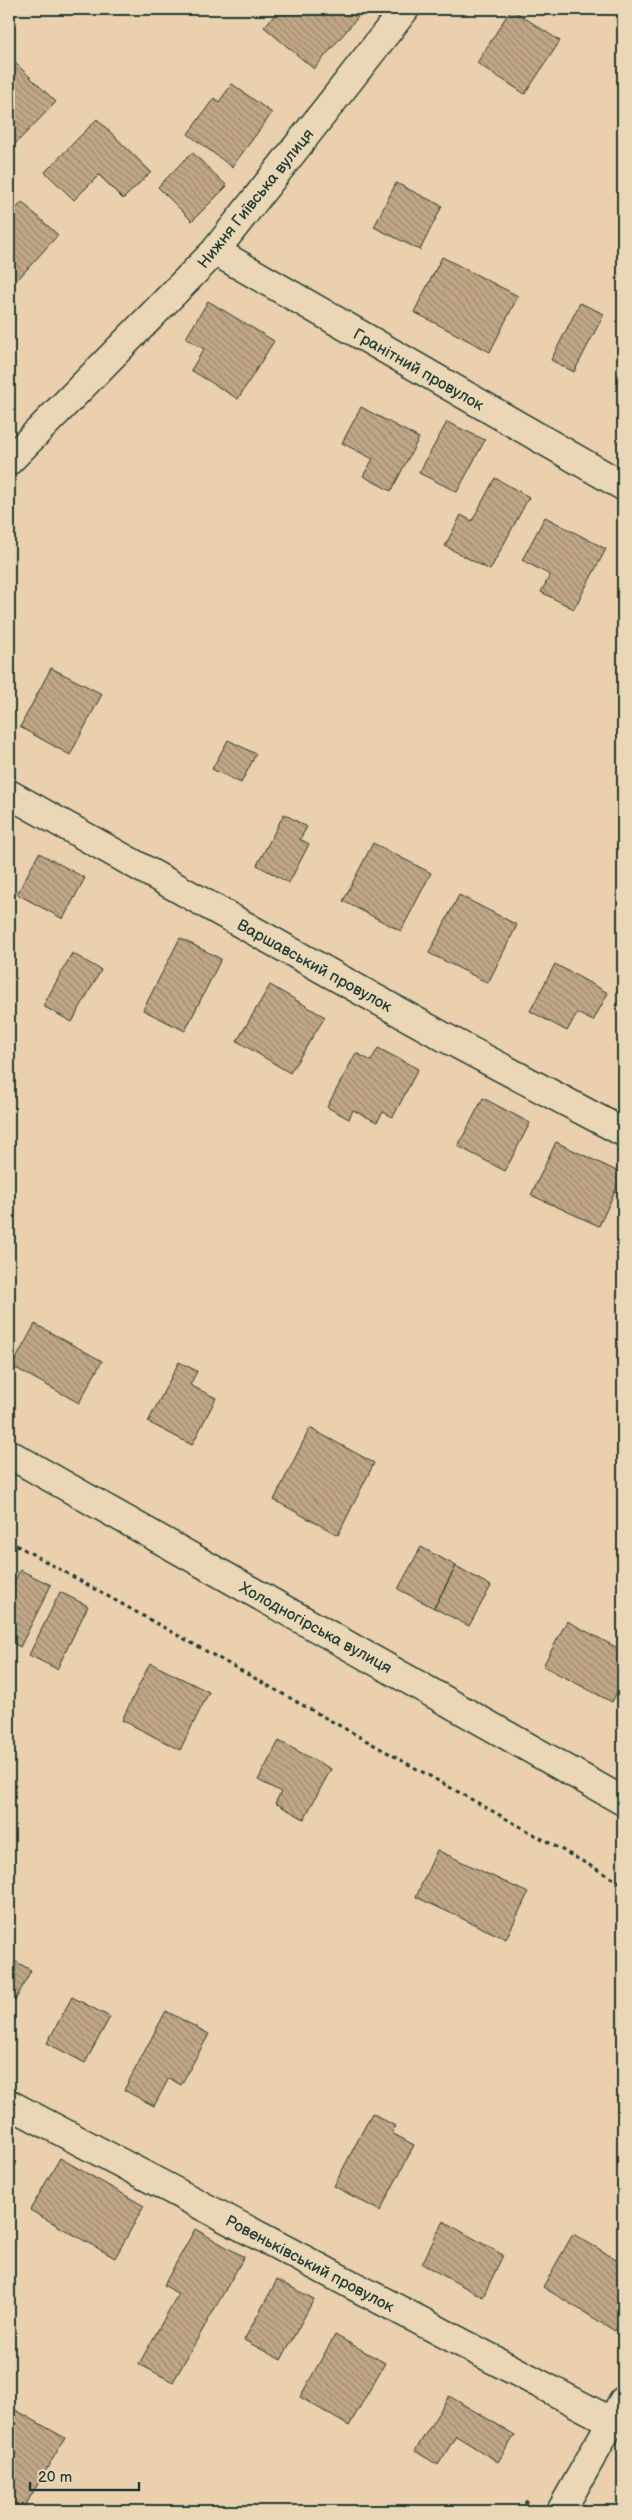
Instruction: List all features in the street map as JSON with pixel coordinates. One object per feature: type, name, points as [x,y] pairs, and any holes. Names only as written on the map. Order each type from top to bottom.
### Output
[{"type":"street","name":"Нижня Гиївська вулиця","points":[[9,461],[215,251],[404,9]]},
{"type":"street","name":"Гранітний провулок","points":[[215,251],[623,486]]},
{"type":"street","name":"Варшавський провулок","points":[[9,794],[444,1037],[623,1132]]},
{"type":"street","name":"Холодногірська вулиця","points":[[9,1454],[623,1801]]},
{"type":"street","name":"Ровеньківський провулок","points":[[9,2104],[618,2411]]},
{"type":"street","points":[[561,2511],[618,2411]]},
{"type":"path","points":[[9,1541],[623,1884]]},
{"type":"building","points":[[280,9],[348,9],[358,17],[314,69],[264,27]]},
{"type":"building","points":[[511,9],[560,41],[525,94],[477,63]]},
{"type":"building","points":[[9,57],[56,102],[15,144],[9,138]]},
{"type":"building","points":[[232,84],[272,113],[232,167],[188,134],[214,98],[219,102]]},
{"type":"building","points":[[97,119],[151,172],[123,199],[99,175],[74,200],[45,172]]},
{"type":"building","points":[[192,152],[227,186],[192,221],[158,187]]},
{"type":"building","points":[[396,183],[442,206],[420,250],[374,227]]},
{"type":"building","points":[[22,202],[58,235],[9,289],[9,217]]},
{"type":"building","points":[[442,257],[518,296],[490,352],[414,312]]},
{"type":"building","points":[[208,301],[274,341],[238,399],[191,370],[204,349],[186,338]]},
{"type":"building","points":[[580,303],[604,314],[574,372],[551,360]]},
{"type":"building","points":[[361,407],[419,438],[391,491],[363,476],[373,459],[342,443]]},
{"type":"building","points":[[447,422],[485,440],[457,492],[419,473]]},
{"type":"building","points":[[495,478],[529,497],[490,570],[445,546],[461,515],[472,521]]},
{"type":"building","points":[[545,517],[606,549],[574,609],[541,592],[550,575],[522,560]]},
{"type":"building","points":[[51,668],[102,694],[70,755],[20,727]]},
{"type":"building","points":[[228,740],[256,754],[241,783],[212,769]]},
{"type":"building","points":[[284,814],[307,827],[300,839],[309,844],[289,883],[257,865]]},
{"type":"building","points":[[373,843],[431,873],[401,931],[343,901]]},
{"type":"building","points":[[39,853],[85,878],[63,919],[17,894]]},
{"type":"building","points":[[459,895],[517,925],[488,983],[429,953]]},
{"type":"building","points":[[180,938],[221,959],[185,1031],[143,1010]]},
{"type":"building","points":[[72,953],[101,970],[72,1022],[43,1006]]},
{"type":"building","points":[[555,964],[608,993],[593,1021],[577,1013],[567,1031],[530,1011]]},
{"type":"building","points":[[270,985],[325,1017],[290,1073],[237,1041]]},
{"type":"building","points":[[378,1048],[418,1069],[393,1117],[383,1112],[377,1122],[353,1110],[349,1119],[327,1107],[356,1053],[371,1061]]},
{"type":"building","points":[[483,1098],[530,1123],[505,1171],[458,1146]]},
{"type":"building","points":[[556,1142],[623,1174],[599,1226],[531,1195]]},
{"type":"building","points":[[35,1324],[102,1361],[79,1403],[12,1366]]},
{"type":"building","points":[[179,1362],[197,1371],[190,1385],[216,1398],[192,1445],[148,1422]]},
{"type":"building","points":[[310,1428],[374,1463],[338,1535],[274,1500]]},
{"type":"building","points":[[421,1547],[456,1566],[434,1608],[398,1589]]},
{"type":"building","points":[[456,1566],[491,1586],[469,1626],[434,1608]]},
{"type":"building","points":[[20,1570],[51,1585],[20,1647],[9,1641],[9,1592]]},
{"type":"building","points":[[60,1592],[88,1606],[57,1669],[29,1655]]},
{"type":"building","points":[[567,1621],[623,1651],[623,1680],[612,1702],[543,1666]]},
{"type":"building","points":[[150,1663],[209,1692],[180,1750],[122,1720]]},
{"type":"building","points":[[279,1741],[331,1769],[304,1819],[275,1803],[281,1792],[258,1780]]},
{"type":"building","points":[[437,1850],[528,1893],[506,1939],[416,1897]]},
{"type":"building","points":[[9,1958],[31,1970],[9,2012]]},
{"type":"building","points":[[72,1997],[110,2017],[85,2063],[47,2043]]},
{"type":"building","points":[[166,2011],[209,2034],[181,2085],[169,2078],[154,2106],[124,2090]]},
{"type":"building","points":[[372,2113],[395,2126],[392,2133],[414,2145],[380,2211],[334,2186]]},
{"type":"building","points":[[60,2158],[144,2206],[115,2258],[30,2210]]},
{"type":"building","points":[[623,2197],[623,2212],[618,2209]]},
{"type":"building","points":[[443,2221],[503,2255],[483,2297],[422,2264]]},
{"type":"building","points":[[195,2229],[244,2257],[173,2382],[139,2364],[178,2294],[164,2285]]},
{"type":"building","points":[[573,2234],[623,2263],[623,2314],[615,2331],[543,2287]]},
{"type":"building","points":[[277,2280],[314,2299],[281,2360],[244,2340]]},
{"type":"building","points":[[335,2335],[385,2363],[349,2426],[300,2397]]},
{"type":"building","points":[[449,2396],[515,2435],[498,2462],[456,2436],[438,2465],[415,2451]]},
{"type":"building","points":[[14,2409],[65,2438],[22,2511],[9,2511],[9,2418]]}]
